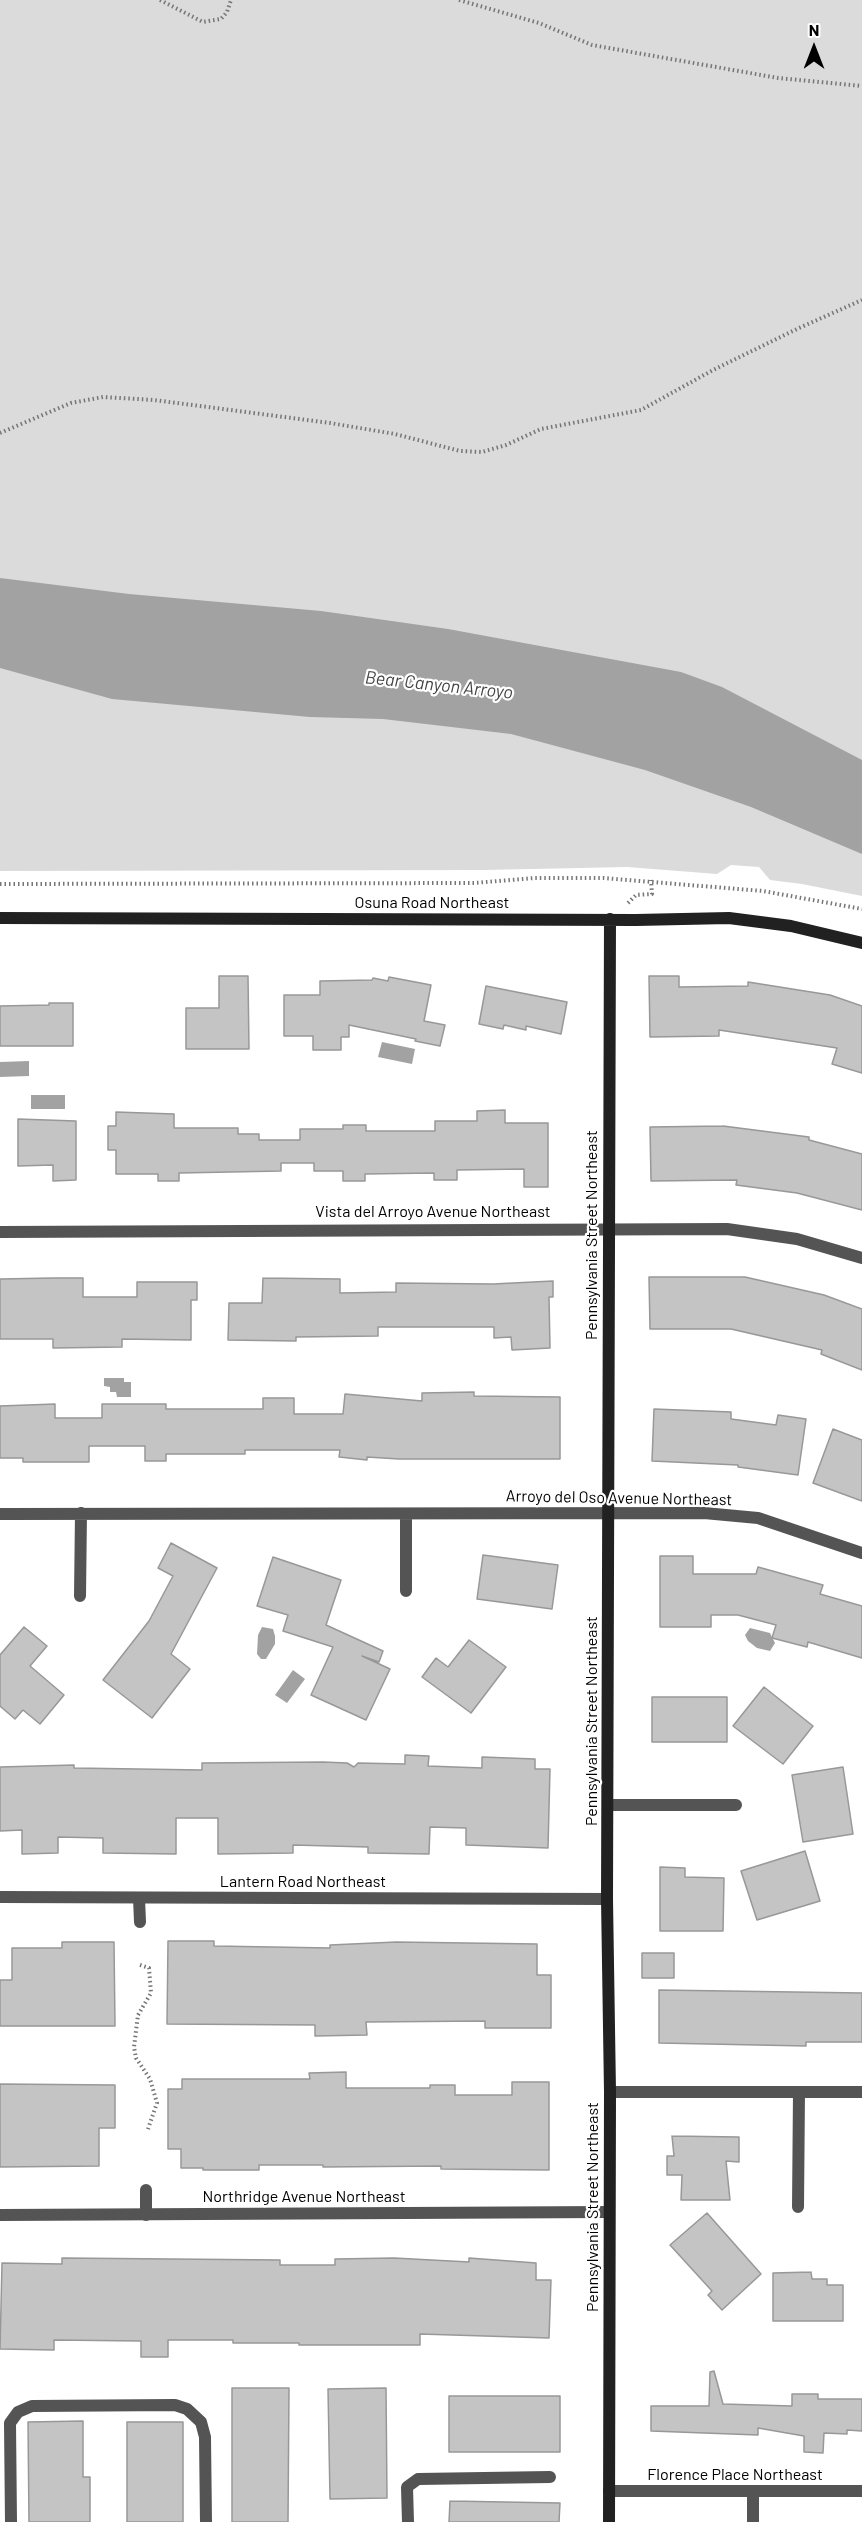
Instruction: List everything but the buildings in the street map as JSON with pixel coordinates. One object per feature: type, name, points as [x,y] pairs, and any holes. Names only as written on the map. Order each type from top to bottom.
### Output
[{"type":"street","name":"Osuna Road Northeast","points":[[0,918],[729,918],[791,926],[862,943]]},
{"type":"street","name":"Pennsylvania Street Northeast","points":[[609,919],[607,1899],[610,2092],[609,2522]]},
{"type":"street","name":"Vista del Arroyo Avenue Northeast","points":[[0,1232],[727,1229],[797,1239],[862,1258]]},
{"type":"street","points":[[80,1596],[81,1513]]},
{"type":"street","name":"Arroyo del Oso Avenue Northeast","points":[[0,1514],[705,1513],[758,1518],[862,1553]]},
{"type":"street","points":[[406,1514],[406,1591]]},
{"type":"street","points":[[608,1805],[736,1805]]},
{"type":"street","name":"Lantern Road Northeast","points":[[0,1897],[607,1899]]},
{"type":"street","points":[[139,1898],[140,1922]]},
{"type":"street","points":[[610,2092],[862,2092]]},
{"type":"street","points":[[798,2206],[799,2092]]},
{"type":"street","points":[[146,2190],[146,2215]]},
{"type":"street","name":"Northridge Avenue Northeast","points":[[0,2215],[609,2212]]},
{"type":"street","points":[[11,2522],[10,2423],[18,2412],[32,2406],[175,2405],[188,2409],[201,2422],[205,2437],[206,2522]]},
{"type":"street","points":[[408,2522],[407,2487],[418,2479],[550,2477]]},
{"type":"street","name":"Florence Place Northeast","points":[[609,2491],[862,2491]]},
{"type":"street","points":[[753,2492],[753,2522]]},
{"type":"path","points":[[160,0],[191,18],[213,22],[221,19],[227,12],[231,0]]},
{"type":"path","points":[[459,0],[539,23],[592,45],[778,78],[862,86]]},
{"type":"path","points":[[0,433],[71,404],[103,397],[154,400],[330,423],[395,434],[460,451],[482,452],[506,445],[541,429],[641,410],[713,370],[862,300]]},
{"type":"path","points":[[0,884],[474,883],[567,878],[651,880],[763,891],[862,909]]},
{"type":"path","points":[[636,895],[652,894],[651,880]]},
{"type":"path","points":[[140,1965],[149,1968],[151,1994],[138,2015],[134,2047],[136,2058],[150,2079],[157,2103],[147,2132]]},
{"type":"shaded area","points":[[0,0],[862,0],[862,896],[770,880],[759,867],[731,865],[717,874],[627,867],[483,870],[0,871]]},
{"type":"water","name":"Bear Canyon Arroyo","points":[[0,578],[129,594],[321,611],[448,629],[681,672],[722,687],[862,760],[862,854],[751,807],[645,770],[511,734],[383,719],[310,717],[112,699],[0,668]]},
{"type":"water","points":[[382,1042],[415,1049],[412,1064],[378,1057]]},
{"type":"water","points":[[29,1061],[29,1076],[0,1077],[0,1062]]},
{"type":"water","points":[[31,1095],[65,1095],[65,1109],[31,1109]]},
{"type":"water","points":[[104,1378],[124,1378],[124,1382],[131,1382],[131,1397],[117,1397],[116,1392],[110,1392],[110,1387],[104,1386]]},
{"type":"water","points":[[262,1627],[273,1629],[275,1636],[275,1644],[266,1659],[261,1659],[257,1654],[258,1635]]},
{"type":"water","points":[[750,1628],[770,1633],[775,1643],[770,1651],[757,1648],[748,1641],[745,1635]]},
{"type":"water","points":[[293,1670],[305,1679],[287,1703],[275,1695]]}]
